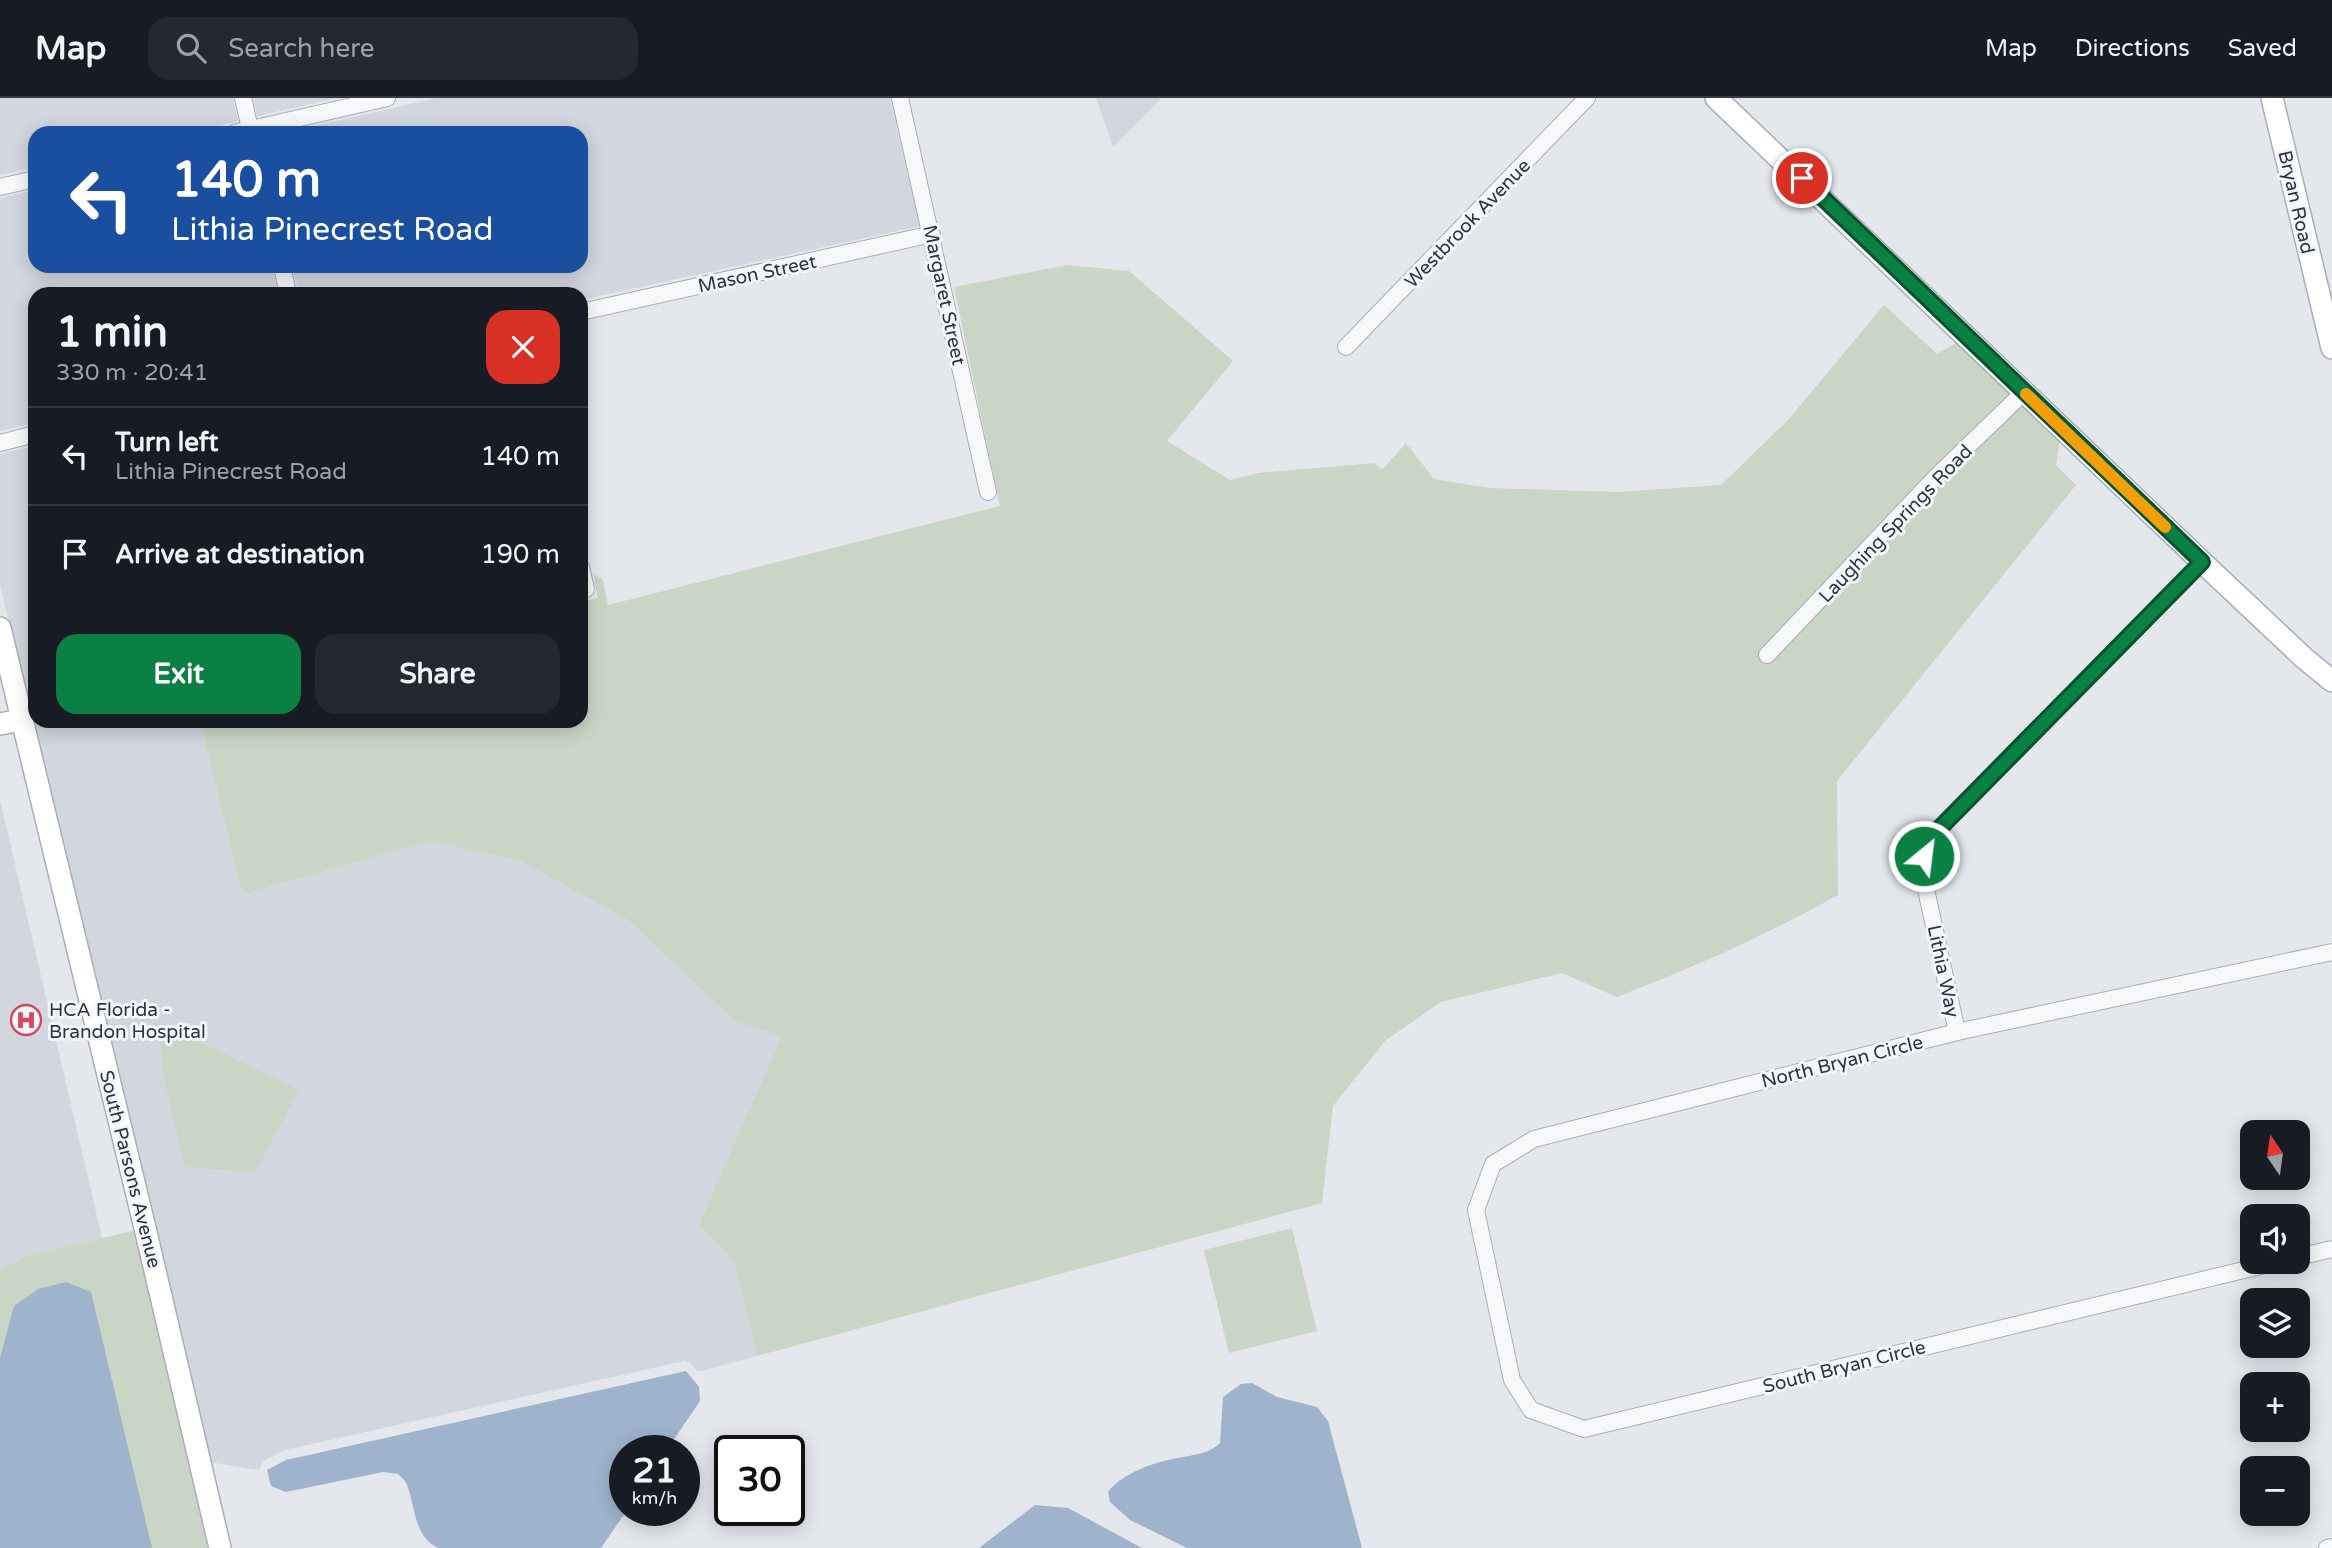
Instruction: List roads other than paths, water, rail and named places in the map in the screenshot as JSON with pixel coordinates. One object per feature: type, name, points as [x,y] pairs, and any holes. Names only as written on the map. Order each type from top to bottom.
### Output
[{"type":"street","points":[[243,98],[245,126]]},
{"type":"street","points":[[270,126],[387,98]]},
{"type":"street","name":"Margaret Street","points":[[900,98],[988,492]]},
{"type":"street","name":"Westbrook Avenue","points":[[1346,347],[1587,98]]},
{"type":"street","points":[[1716,98],[2202,562],[2304,658],[2331,679]]},
{"type":"street","name":"Bryan Road","points":[[2272,98],[2332,348]]},
{"type":"street","points":[[0,187],[28,180]]},
{"type":"street","name":"Mason Street","points":[[588,310],[932,234]]},
{"type":"street","name":"Laughing Springs Road","points":[[1767,655],[1935,478],[2024,392]]},
{"type":"street","points":[[0,443],[28,437]]},
{"type":"street","name":"Lithia Way","points":[[1957,1032],[1922,871],[1927,841],[2202,562]]},
{"type":"street","name":"South Parsons Avenue","points":[[0,628],[8,699],[22,720],[220,1548]]},
{"type":"street","points":[[0,724],[22,720]]},
{"type":"street","name":"North Bryan Circle","points":[[1496,1295],[1476,1210],[1493,1164],[1534,1139],[1957,1032],[2332,952]]},
{"type":"street","points":[[2310,1254],[2332,1249]]},
{"type":"street","name":"South Bryan Circle","points":[[1496,1295],[1512,1380],[1531,1410],[1584,1429],[2240,1271]]},
{"type":"street","points":[[2327,1548],[2332,1547]]},
{"type":"water","points":[[66,1282],[91,1292],[152,1548],[0,1548],[0,1358],[14,1306],[38,1289]]},
{"type":"water","points":[[686,1371],[699,1387],[700,1401],[677,1435],[609,1435],[609,1526],[616,1526],[601,1548],[438,1548],[424,1537],[420,1530],[407,1486],[398,1474],[383,1472],[286,1492],[271,1486],[267,1470],[286,1460]]},
{"type":"water","points":[[1252,1383],[1277,1397],[1317,1407],[1328,1421],[1362,1548],[1187,1548],[1130,1520],[1110,1502],[1108,1492],[1130,1474],[1159,1462],[1205,1452],[1220,1443],[1223,1397],[1241,1384]]},
{"type":"water","points":[[1035,1505],[1068,1508],[1142,1548],[979,1548]]},
{"type":"place","name":"HCA Florida - Brandon Hospital","points":[[26,1020]]}]
